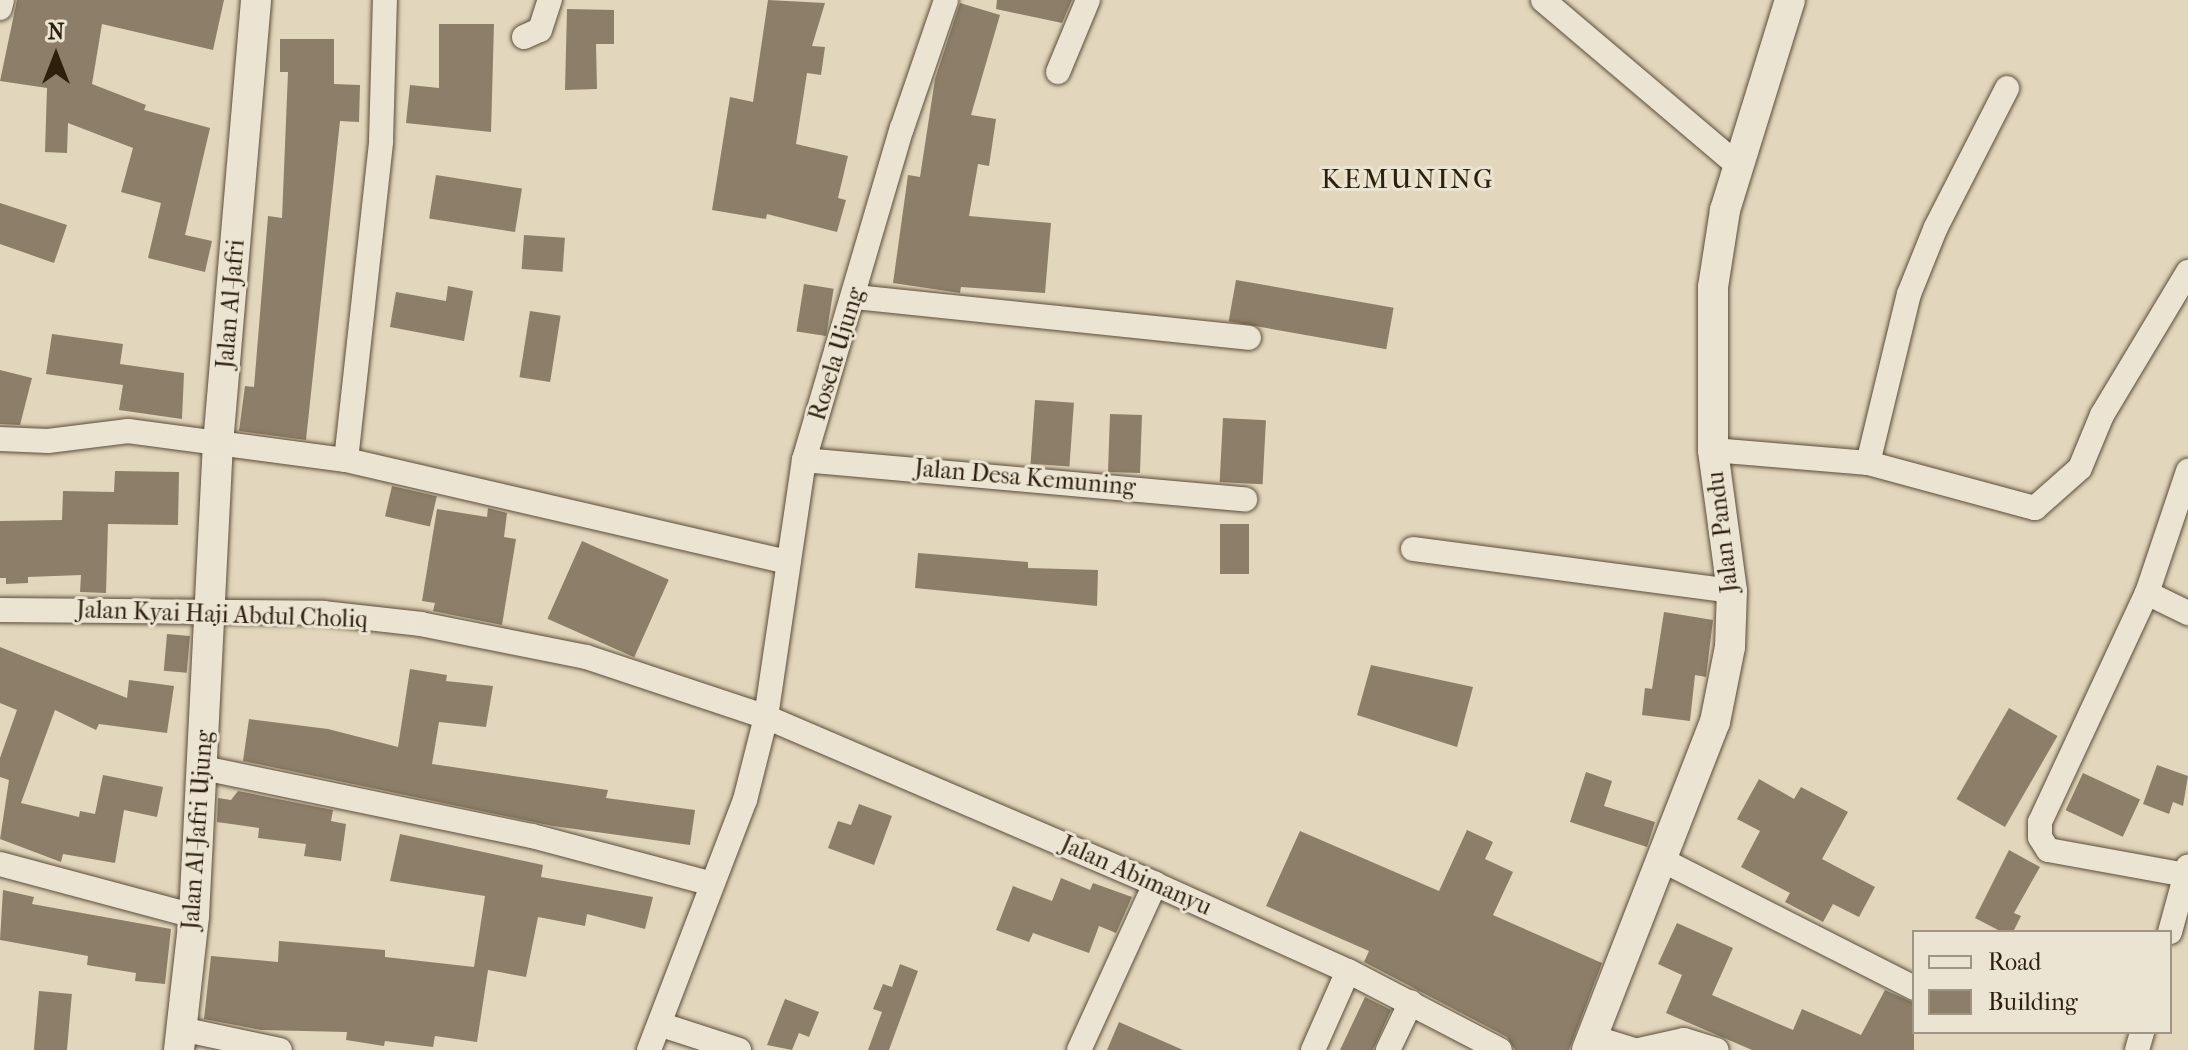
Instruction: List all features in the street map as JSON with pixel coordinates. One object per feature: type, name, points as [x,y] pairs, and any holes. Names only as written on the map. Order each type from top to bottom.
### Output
[{"type":"street","points":[[0,8],[2,0]]},
{"type":"street","name":"Jalan Al-Jafri","points":[[211,609],[218,444],[256,0]]},
{"type":"street","points":[[346,460],[381,141],[385,0]]},
{"type":"street","points":[[524,37],[540,30],[550,0]]},
{"type":"street","name":"Rosela Ujung","points":[[649,1050],[662,1025],[745,800],[766,717],[804,460],[855,297],[902,128],[946,0]]},
{"type":"street","points":[[1058,72],[1088,0]]},
{"type":"street","points":[[1543,0],[1739,166]]},
{"type":"street","name":"Jalan Pandu","points":[[1589,1044],[1715,722],[1730,647],[1732,591],[1713,450],[1713,287],[1725,210],[1790,0]]},
{"type":"street","points":[[1868,463],[1909,294],[1936,227],[2007,88]]},
{"type":"street","points":[[1713,450],[1868,463],[2035,508],[2080,468],[2102,415],[2188,272]]},
{"type":"street","points":[[855,297],[1249,338]]},
{"type":"street","points":[[0,439],[48,441],[128,431],[346,460],[788,562]]},
{"type":"street","name":"Jalan Desa Kemuning","points":[[804,460],[1245,499]]},
{"type":"street","points":[[2171,930],[2187,871],[2048,850],[2040,837],[2040,822],[2147,593],[2188,471]]},
{"type":"street","points":[[1413,549],[1732,591]]},
{"type":"street","points":[[2147,593],[2188,613]]},
{"type":"street","name":"Jalan Kyai Haji Abdul Choliq","points":[[0,610],[211,609],[421,624],[586,657],[766,717]]},
{"type":"street","name":"Jalan Al-Jafri Ujung","points":[[180,1039],[194,916],[211,609]]},
{"type":"street","name":"Jalan Abimanyu","points":[[766,717],[1155,884],[1348,971],[1500,1050]]},
{"type":"street","points":[[203,768],[532,836],[712,884]]},
{"type":"street","points":[[1660,859],[1912,987]]},
{"type":"street","points":[[0,864],[194,916]]},
{"type":"street","points":[[1079,1050],[1155,884]]},
{"type":"street","points":[[1313,1050],[1348,971]]},
{"type":"street","points":[[1388,1050],[1411,1002]]},
{"type":"street","points":[[662,1025],[739,1050]]},
{"type":"street","points":[[180,1039],[280,1050]]},
{"type":"street","points":[[1589,1044],[1636,1050],[1684,1040],[1717,1050]]},
{"type":"building","points":[[17,0],[224,0],[213,50],[102,24],[92,84],[146,105],[144,110],[210,128],[185,235],[212,241],[205,272],[148,258],[161,203],[121,192],[133,148],[68,123],[67,153],[45,152],[47,88],[0,81]]},
{"type":"building","points":[[768,0],[825,3],[812,46],[825,47],[821,75],[807,73],[796,144],[848,156],[838,198],[846,200],[837,232],[767,214],[766,219],[712,210],[730,97],[753,102]]},
{"type":"building","points":[[997,0],[1072,0],[1062,23],[996,9]]},
{"type":"building","points":[[960,3],[1000,15],[971,115],[996,119],[989,166],[978,164],[969,216],[1051,223],[1045,293],[961,287],[960,293],[893,283],[908,175],[920,177],[935,79]]},
{"type":"building","points":[[567,9],[614,10],[614,44],[596,44],[597,89],[565,90]]},
{"type":"building","points":[[439,24],[494,24],[491,132],[406,123],[410,85],[439,88]]},
{"type":"building","points":[[280,39],[334,39],[334,84],[360,85],[359,122],[340,121],[306,440],[239,431],[245,386],[254,387],[268,216],[282,218],[288,72],[280,72]]},
{"type":"building","points":[[436,175],[522,189],[515,232],[429,218]]},
{"type":"building","points":[[0,203],[67,225],[54,263],[0,244]]},
{"type":"building","points":[[524,235],[565,238],[563,272],[522,269]]},
{"type":"building","points":[[1236,280],[1394,308],[1386,349],[1229,321]]},
{"type":"building","points":[[804,284],[834,289],[826,336],[796,331]]},
{"type":"building","points":[[448,286],[473,291],[464,341],[390,327],[396,292],[446,301]]},
{"type":"building","points":[[530,311],[561,316],[550,382],[520,377]]},
{"type":"building","points":[[52,334],[123,344],[120,364],[184,373],[182,419],[119,410],[123,385],[46,374]]},
{"type":"building","points":[[0,370],[32,378],[20,425],[0,424]]},
{"type":"building","points":[[1035,400],[1074,403],[1069,467],[1031,464]]},
{"type":"building","points":[[1110,414],[1142,415],[1140,473],[1108,472]]},
{"type":"building","points":[[1223,418],[1266,420],[1263,484],[1220,482]]},
{"type":"building","points":[[115,471],[179,472],[178,525],[108,524],[106,593],[80,592],[81,575],[28,577],[28,583],[6,584],[6,578],[0,578],[0,521],[62,520],[63,491],[114,492]]},
{"type":"building","points":[[392,486],[437,496],[430,527],[385,516]]},
{"type":"building","points":[[488,508],[507,513],[504,537],[516,539],[502,625],[433,611],[435,603],[422,601],[437,509],[487,517]]},
{"type":"building","points":[[1220,524],[1249,524],[1249,574],[1220,574]]},
{"type":"building","points":[[582,541],[669,580],[634,657],[547,619]]},
{"type":"building","points":[[918,553],[1028,562],[1028,568],[1098,570],[1097,606],[915,588]]},
{"type":"building","points":[[1664,612],[1713,620],[1706,677],[1695,675],[1690,721],[1642,715],[1645,688],[1652,689]]},
{"type":"building","points":[[167,634],[190,636],[187,673],[164,671]]},
{"type":"building","points":[[0,647],[127,698],[129,680],[174,686],[167,733],[99,724],[96,730],[55,710],[21,803],[79,817],[80,811],[95,814],[103,775],[163,787],[157,817],[124,810],[115,863],[63,854],[61,862],[0,839],[9,780],[0,777],[0,758],[17,710],[0,703]]},
{"type":"building","points":[[1371,665],[1473,687],[1457,747],[1357,715]]},
{"type":"building","points":[[410,669],[447,675],[446,681],[493,686],[486,727],[439,722],[432,764],[608,790],[606,798],[695,810],[690,845],[553,826],[243,761],[249,719],[328,729],[398,747]]},
{"type":"building","points":[[2009,708],[2057,736],[2005,827],[1956,799]]},
{"type":"building","points":[[2157,765],[2188,776],[2183,806],[2173,802],[2169,814],[2143,804]]},
{"type":"building","points":[[1586,772],[1612,781],[1604,806],[1655,822],[1647,847],[1570,822]]},
{"type":"building","points":[[2083,773],[2140,800],[2123,837],[2066,810]]},
{"type":"building","points":[[1759,779],[1794,799],[1801,787],[1848,812],[1822,859],[1875,887],[1859,917],[1833,904],[1823,922],[1785,902],[1790,893],[1741,867],[1760,831],[1737,819]]},
{"type":"building","points":[[238,791],[333,810],[331,821],[346,824],[341,861],[304,856],[306,844],[258,838],[259,828],[217,822],[218,798],[231,800]]},
{"type":"building","points":[[859,804],[892,816],[874,865],[828,848],[838,821],[851,825]]},
{"type":"building","points":[[1467,830],[1493,842],[1485,859],[1513,872],[1493,915],[1602,963],[1569,1050],[1515,1050],[1507,1037],[1364,962],[1369,951],[1266,906],[1300,831],[1439,891]]},
{"type":"building","points":[[400,834],[543,865],[541,877],[653,897],[645,929],[587,914],[585,926],[538,917],[526,977],[488,970],[477,1042],[435,1036],[433,1047],[385,1041],[384,1046],[346,1040],[347,1032],[261,1030],[204,1019],[211,956],[278,962],[279,941],[385,950],[385,957],[474,967],[485,896],[390,881]]},
{"type":"building","points":[[2009,850],[2040,867],[2014,913],[2021,916],[2014,930],[1998,930],[1975,918]]},
{"type":"building","points":[[1061,878],[1090,890],[1093,883],[1132,897],[1116,933],[1099,926],[1089,953],[1033,933],[1029,942],[996,930],[1013,886],[1052,901]]},
{"type":"building","points":[[3,890],[34,897],[32,904],[171,929],[165,984],[135,981],[136,973],[87,965],[88,956],[0,940]]},
{"type":"building","points":[[1677,923],[1733,948],[1712,995],[1793,1030],[1802,1009],[1861,1035],[1885,990],[1912,1002],[1914,1050],[1752,1050],[1666,1013],[1682,975],[1658,964]]},
{"type":"building","points":[[900,964],[918,971],[889,1050],[868,1050],[882,1012],[873,1009],[883,984],[892,987]]},
{"type":"building","points":[[39,991],[72,994],[67,1050],[34,1050]]},
{"type":"building","points":[[1365,997],[1391,1010],[1373,1050],[1340,1050]]},
{"type":"building","points":[[785,999],[819,1012],[809,1037],[799,1033],[792,1050],[767,1045]]},
{"type":"building","points":[[1119,1022],[1183,1050],[1107,1050]]},
{"type":"district","name":"KEMUNING","points":[[1408,179]]}]
